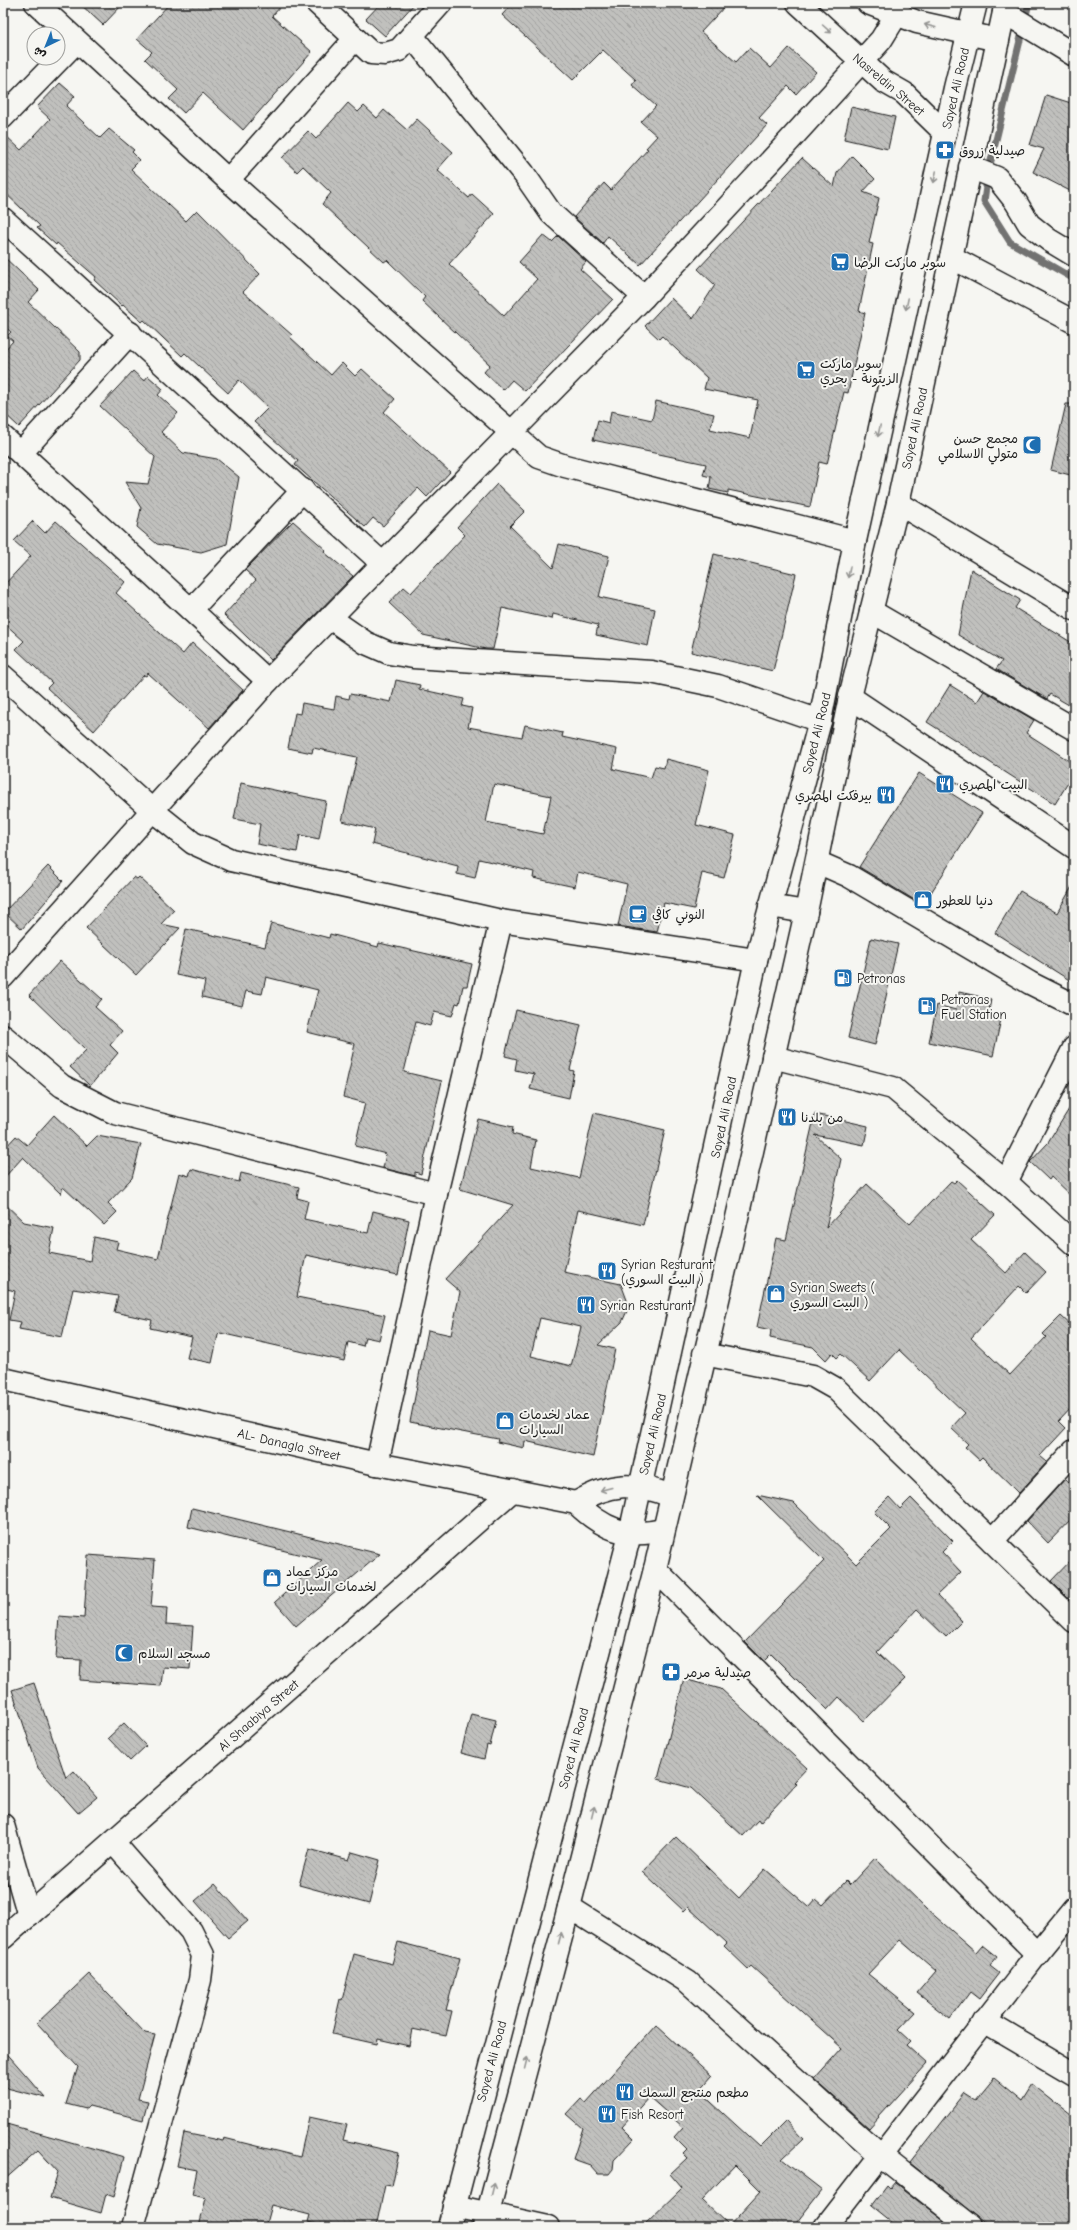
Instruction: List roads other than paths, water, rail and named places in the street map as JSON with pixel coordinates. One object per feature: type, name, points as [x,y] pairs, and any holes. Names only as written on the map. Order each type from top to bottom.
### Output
[{"type":"street","points":[[36,3],[76,42],[228,180],[539,457],[565,466],[855,541]]},
{"type":"street","points":[[316,3],[354,40],[371,53],[385,54],[399,50],[441,3]]},
{"type":"street","name":"Nasreldin Street","points":[[798,3],[883,81],[904,93],[945,133]]},
{"type":"street","points":[[868,3],[897,9],[940,29],[968,33],[998,40]]},
{"type":"street","name":"Sayed Ali Road","points":[[449,2227],[630,1534],[756,960],[820,721],[855,541],[945,133],[976,3]]},
{"type":"street","points":[[1005,8],[1074,55]]},
{"type":"street","name":"Sayed Ali Road","points":[[485,2220],[569,1906],[664,1530],[806,912],[850,698],[898,504],[1005,8]]},
{"type":"street","points":[[3,977],[268,681],[644,297],[862,61],[881,40],[897,9]]},
{"type":"street","points":[[412,36],[524,174],[551,213],[644,297]]},
{"type":"street","points":[[228,180],[354,40]]},
{"type":"street","points":[[3,117],[76,42]]},
{"type":"street","points":[[970,167],[996,178],[1016,202],[1028,224],[1049,240],[1074,255]]},
{"type":"street","points":[[3,219],[383,564]]},
{"type":"street","points":[[951,257],[1074,322]]},
{"type":"street","points":[[21,453],[130,333]]},
{"type":"street","points":[[3,437],[268,681]]},
{"type":"street","points":[[191,610],[303,490]]},
{"type":"street","points":[[898,504],[1074,608]]},
{"type":"street","points":[[871,611],[1074,729]]},
{"type":"street","points":[[330,618],[366,644],[389,654],[651,672],[718,686],[820,721]]},
{"type":"street","points":[[3,676],[152,810],[193,843],[231,860],[501,922],[756,960]]},
{"type":"street","points":[[850,698],[1074,847]]},
{"type":"street","points":[[817,862],[849,876],[1030,984],[1074,1005]]},
{"type":"street","points":[[770,906],[806,912]]},
{"type":"street","points":[[377,1464],[436,1194],[501,922]]},
{"type":"street","points":[[3,1036],[62,1086],[115,1113],[436,1194]]},
{"type":"street","points":[[1006,1182],[1074,1048]]},
{"type":"street","points":[[773,1057],[893,1088],[1006,1182],[1074,1244]]},
{"type":"street","points":[[704,1354],[813,1376],[836,1389],[1074,1621]]},
{"type":"street","name":"AL- Danagla Street","points":[[3,1379],[377,1464],[576,1503]]},
{"type":"street","points":[[992,1541],[1074,1451]]},
{"type":"street","points":[[664,1530],[641,1534],[630,1534],[609,1528],[591,1518],[576,1503],[594,1492],[616,1486],[640,1486],[671,1496]]},
{"type":"street","name":"Al Shaabiya Street","points":[[3,1938],[513,1490]]},
{"type":"street","points":[[654,1569],[1037,1954]]},
{"type":"street","points":[[3,1825],[28,1916]]},
{"type":"street","points":[[114,1842],[191,1931],[204,1955],[200,1980],[134,2227]]},
{"type":"street","points":[[569,1906],[688,1982],[880,2154],[971,2227]]},
{"type":"street","points":[[824,2227],[984,2021],[1074,1909]]},
{"type":"street","points":[[984,2021],[1074,2074]]},
{"type":"street","points":[[454,2206],[485,2220],[548,2227]]},
{"type":"waterway","points":[[1026,15],[1029,3]]},
{"type":"waterway","points":[[989,169],[1023,28]]},
{"type":"waterway","points":[[987,180],[984,201],[1010,242],[1074,279]]},
{"type":"place","name":"صيدلية زروق","points":[[945,150]]},
{"type":"place","name":"سوبر ماركت الرضا","points":[[840,262]]},
{"type":"place","name":"سوبر ماركت الزيتونة - بحري","points":[[806,370]]},
{"type":"place","name":"مجمع حسن متولي الاسلامي","points":[[1032,445]]},
{"type":"place","name":"البيت المصري","points":[[945,784]]},
{"type":"place","name":"بيرفكت المصري","points":[[886,795]]},
{"type":"place","name":"دنيا للعطور","points":[[923,900]]},
{"type":"place","name":"النوني كافي","points":[[638,914]]},
{"type":"place","name":"Petronas","points":[[843,978]]},
{"type":"place","name":"Petronas Fuel Station","points":[[927,1006]]},
{"type":"place","name":"من بلدنا","points":[[787,1117]]},
{"type":"place","name":"Syrian Resturant (البيت السوري )","points":[[607,1271]]},
{"type":"place","name":"Syrian Sweets ( البيت السوري )","points":[[776,1294]]},
{"type":"place","name":"Syrian Resturant","points":[[586,1305]]},
{"type":"place","name":"عماد لخدمات السيارات","points":[[505,1421]]},
{"type":"place","name":"مركز عماد لخدمات السيارات","points":[[272,1578]]},
{"type":"place","name":"مسجد السلام","points":[[124,1653]]},
{"type":"place","name":"صيدلية مرمر","points":[[671,1672]]},
{"type":"place","name":"مطعم منتجع السمك","points":[[625,2092]]},
{"type":"place","name":"Fish Resort","points":[[607,2114]]}]
